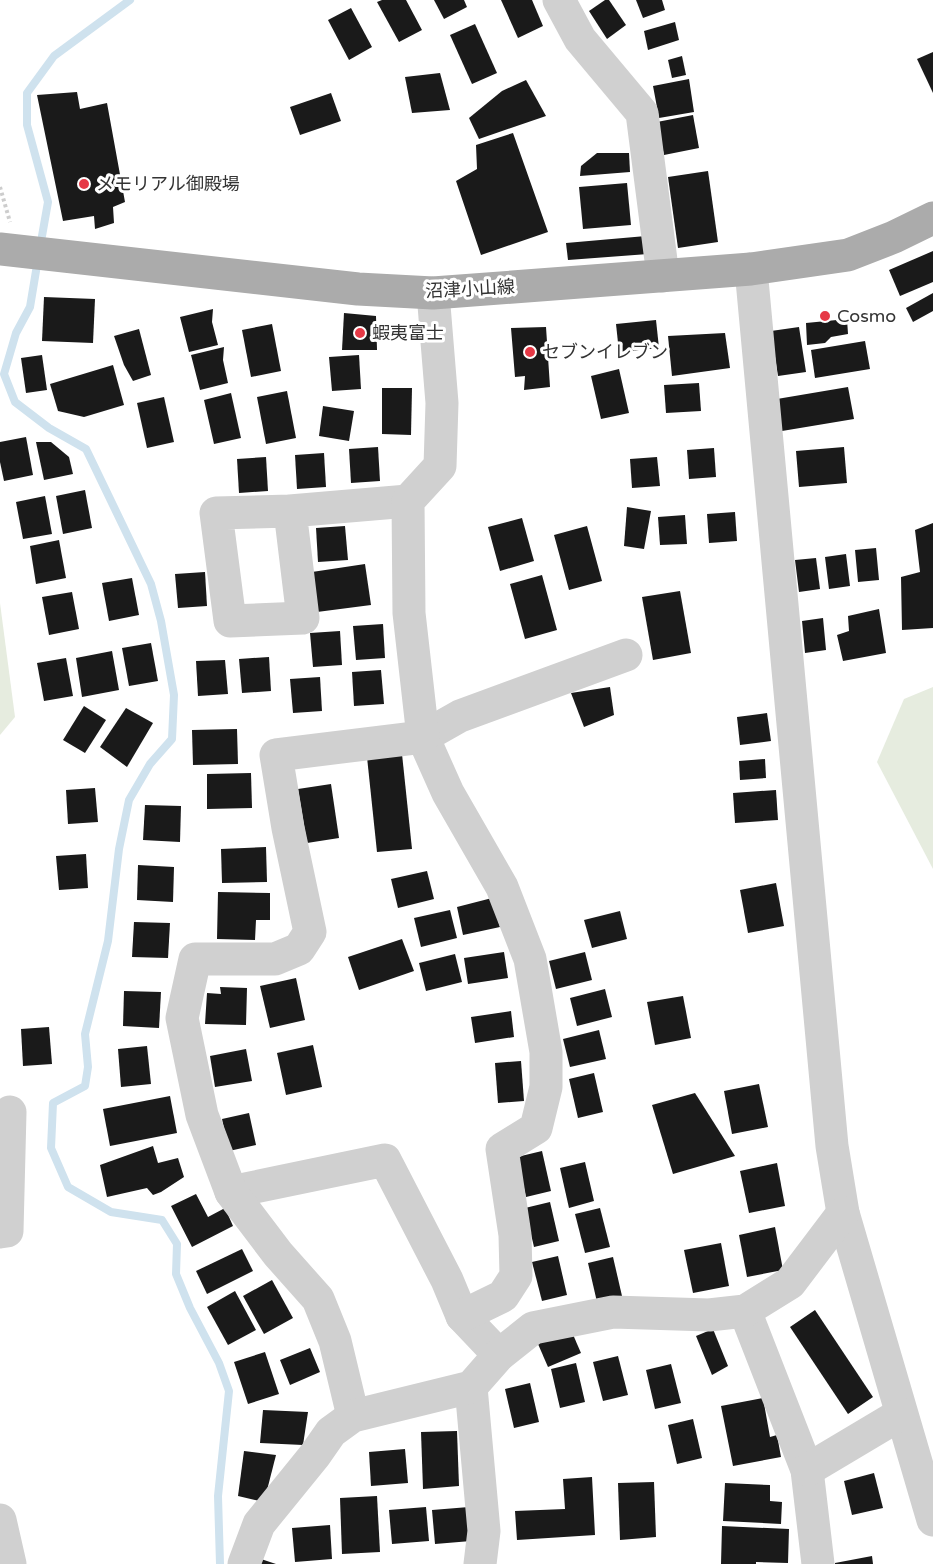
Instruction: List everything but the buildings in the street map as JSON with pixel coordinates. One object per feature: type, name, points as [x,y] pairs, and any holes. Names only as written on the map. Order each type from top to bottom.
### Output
[{"type":"main road","name":"沼津小山線","points":[[27,252],[357,289],[433,293],[751,269],[848,255],[894,237],[933,218]]},
{"type":"street","points":[[559,0],[580,39],[642,113],[663,276]]},
{"type":"street","points":[[751,269],[832,1146],[843,1213],[933,1520]]},
{"type":"street","points":[[290,511],[408,501],[440,466],[442,403],[433,293]]},
{"type":"street","points":[[408,501],[409,613],[423,737],[448,794],[502,887],[530,959],[546,1052],[546,1087],[536,1128],[502,1149],[515,1235],[516,1276],[503,1296],[462,1316]]},
{"type":"street","points":[[353,1416],[335,1341],[318,1299],[278,1254],[231,1192],[202,1114],[182,1018],[195,959],[275,959],[299,949],[310,932],[288,828],[276,755],[423,737],[460,716],[626,655]]},
{"type":"street","points":[[0,1232],[7,1231],[10,1112]]},
{"type":"street","points":[[231,1192],[385,1160],[447,1280],[462,1316],[499,1355]]},
{"type":"street","points":[[244,1564],[259,1524],[331,1432],[353,1416],[471,1387],[499,1355],[533,1328],[613,1312],[709,1315],[745,1311],[790,1283],[843,1213]]},
{"type":"street","points":[[745,1311],[807,1470],[818,1564]]},
{"type":"street","points":[[471,1387],[484,1531],[480,1564]]},
{"type":"street","points":[[807,1470],[901,1414]]},
{"type":"street","points":[[0,1520],[10,1564]]},
{"type":"shaded area","points":[[0,603],[15,717],[0,735]]},
{"type":"shaded area","points":[[933,687],[933,869],[877,762],[904,699]]},
{"type":"waterway","points":[[42,236],[48,202],[27,125],[27,93],[54,56],[130,0]]},
{"type":"waterway","points":[[37,265],[30,307],[16,333],[4,374],[15,402],[49,428],[86,449],[151,584],[161,621],[174,695],[172,739],[150,764],[129,800],[119,849],[108,941],[85,1034],[88,1067],[85,1086],[53,1103],[51,1148],[68,1187],[111,1212],[162,1220],[177,1244],[176,1274],[190,1308],[219,1363],[229,1391],[218,1496],[220,1564]]},
{"type":"place","name":"メモリアル御殿場","points":[[84,184]]},
{"type":"place","name":"Cosmo","points":[[825,316]]},
{"type":"place","name":"蝦夷富士","points":[[360,333]]},
{"type":"place","name":"セブンイレブン","points":[[530,352]]}]
